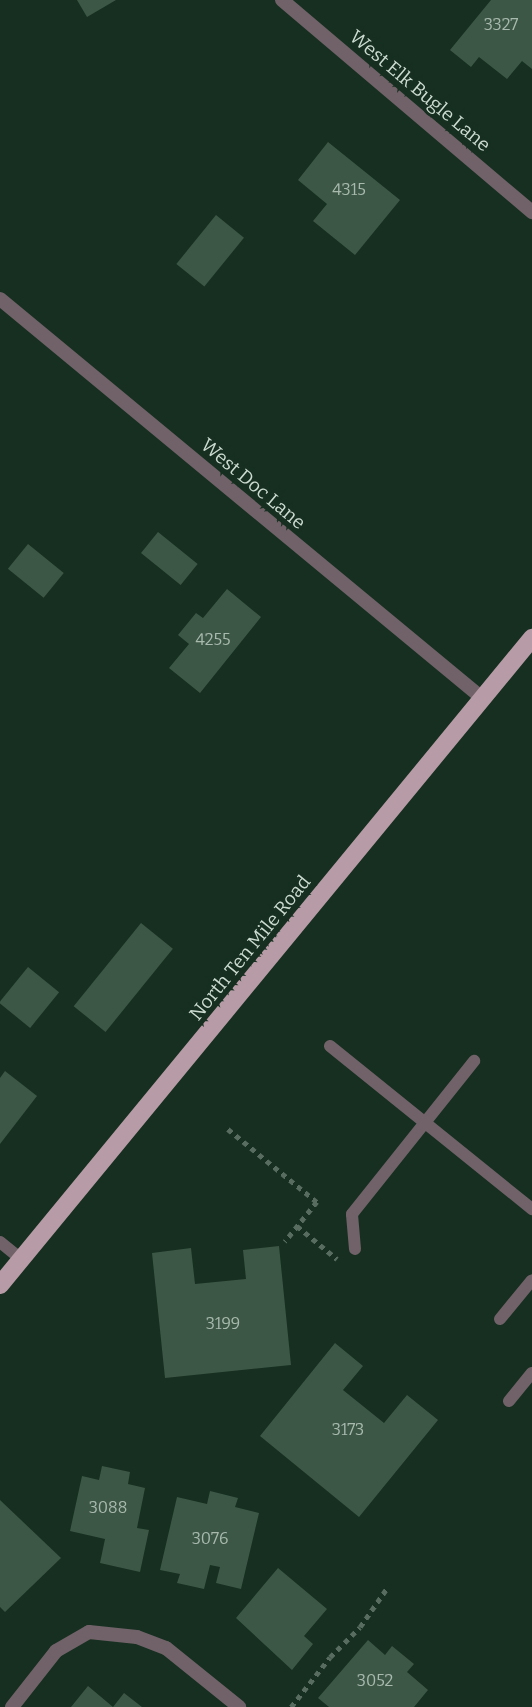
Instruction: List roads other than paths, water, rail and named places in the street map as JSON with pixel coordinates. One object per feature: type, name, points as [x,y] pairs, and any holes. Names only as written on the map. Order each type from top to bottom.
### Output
[{"type":"main road","name":"North Ten Mile Road","points":[[0,1285],[532,638]]},
{"type":"street","name":"West Elk Bugle Lane","points":[[282,0],[532,212]]},
{"type":"street","name":"West Doc Lane","points":[[0,299],[482,698]]},
{"type":"street","points":[[12,1707],[57,1651],[89,1632],[137,1637],[166,1648],[239,1707]]},
{"type":"lane","points":[[330,1046],[532,1209]]},
{"type":"lane","points":[[355,1250],[352,1214],[474,1061]]},
{"type":"lane","points":[[0,1242],[21,1259]]},
{"type":"lane","points":[[500,1319],[532,1280]]},
{"type":"lane","points":[[509,1401],[532,1373]]}]
